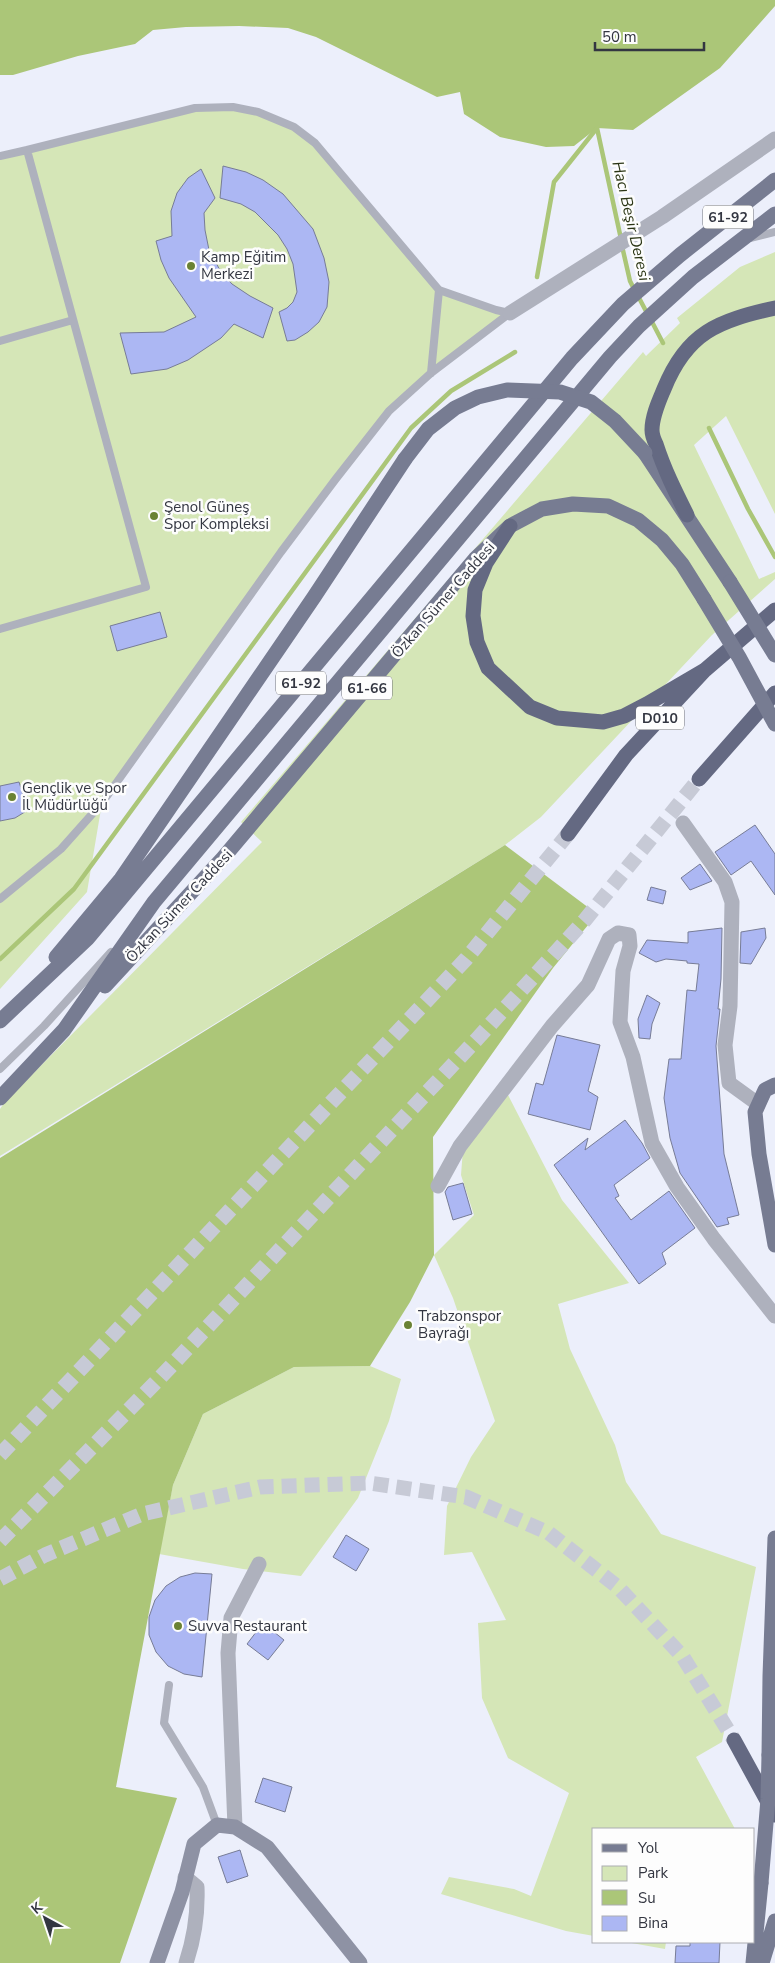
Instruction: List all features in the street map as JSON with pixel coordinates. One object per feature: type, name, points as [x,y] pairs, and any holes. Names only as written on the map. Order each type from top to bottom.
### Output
[{"type":"highway","points":[[687,514],[663,465],[651,430],[657,406],[672,370],[692,342],[715,326],[751,313],[775,308]]},
{"type":"highway","points":[[510,526],[486,563],[475,590],[472,616],[477,642],[488,668],[530,707],[557,718],[603,722],[624,716],[705,670]]},
{"type":"highway","name":"D010","points":[[568,834],[626,755],[705,670],[772,613]]},
{"type":"highway","points":[[699,778],[775,694]]},
{"type":"highway","points":[[734,1740],[775,1815]]},
{"type":"main road","name":"61-92","points":[[0,1020],[88,938],[572,358],[623,304],[680,255],[775,180]]},
{"type":"main road","name":"61-92","points":[[740,240],[775,214]]},
{"type":"main road","name":"Özkan Sümer Caddesi","points":[[64,1030],[154,902],[610,357],[639,326],[692,277],[740,240]]},
{"type":"main road","name":"61-92","points":[[0,1020],[121,879],[314,597],[405,459],[428,429],[454,408],[478,397],[507,390],[560,392],[590,402],[615,421],[645,453],[687,514]]},
{"type":"main road","name":"Özkan Sümer Caddesi","points":[[1,1098],[224,858],[475,560],[510,526],[542,509],[573,504],[608,506],[638,520],[662,540],[682,564],[704,599],[739,657],[775,724]]},
{"type":"main road","points":[[687,514],[775,655]]},
{"type":"main road","points":[[775,1085],[765,1090],[755,1112],[775,1246]]},
{"type":"main road","points":[[753,1963],[768,1800],[775,1538]]},
{"type":"main road","points":[[157,1963],[194,1844],[217,1825],[235,1826],[267,1847],[360,1963]]},
{"type":"main road","points":[[762,1963],[775,1922]]},
{"type":"street","points":[[510,313],[662,217],[775,139]]},
{"type":"street","points":[[684,823],[725,882],[732,902],[730,1006],[725,1045],[729,1083],[758,1104]]},
{"type":"street","points":[[438,1186],[460,1146],[552,1026],[588,985],[609,939],[618,933],[629,935],[630,946],[623,971],[620,1022],[633,1057],[652,1143],[677,1187],[714,1239],[775,1316]]},
{"type":"street","points":[[235,1826],[228,1653],[230,1618],[259,1564]]},
{"type":"street","points":[[185,1877],[197,1887],[198,1903],[192,1947],[186,1963]]},
{"type":"lane","points":[[0,156],[195,108],[233,107],[258,112],[294,127],[315,143],[439,290],[510,313]]},
{"type":"lane","points":[[0,629],[146,587],[27,150]]},
{"type":"lane","name":"61-92","points":[[740,240],[775,232]]},
{"type":"lane","points":[[431,373],[439,290]]},
{"type":"lane","points":[[0,899],[60,849],[102,803],[335,480],[389,411],[431,373],[510,313]]},
{"type":"lane","points":[[0,341],[73,320]]},
{"type":"lane","points":[[0,1068],[44,1026],[137,924],[154,902]]},
{"type":"lane","points":[[169,1685],[164,1723],[203,1787],[217,1825]]},
{"type":"green space","name":"Şenol Güneş Spor Kompleksi","points":[[233,107],[294,127],[315,143],[439,290],[510,313],[389,411],[335,480],[102,803],[87,892],[0,989],[0,156],[195,108]]},
{"type":"green space","points":[[775,252],[775,514],[726,416],[694,445],[759,579],[775,572],[775,579],[712,635],[541,817],[505,845],[0,1156],[0,1109],[4,1103],[262,842],[241,822],[643,352],[646,356],[680,323],[677,318],[740,267]]},
{"type":"green space","points":[[506,1091],[562,1200],[629,1283],[558,1304],[570,1349],[615,1445],[626,1482],[661,1534],[756,1567],[722,1742],[696,1757],[734,1828],[592,1828],[592,1936],[566,1931],[441,1894],[449,1877],[514,1889],[531,1896],[569,1793],[508,1758],[482,1698],[478,1623],[506,1620],[472,1552],[444,1555],[447,1506],[471,1457],[495,1421],[453,1298],[434,1255],[474,1215],[461,1175],[463,1149]]},
{"type":"green space","points":[[370,1366],[401,1379],[389,1421],[358,1498],[301,1576],[243,1569],[159,1554],[173,1485],[203,1414],[294,1367]]},
{"type":"green space","points":[[632,1943],[666,1943],[665,1949]]},
{"type":"shaded area","points":[[505,845],[597,914],[553,968],[433,1137],[434,1255],[410,1302],[370,1366],[294,1367],[203,1414],[173,1485],[116,1787],[177,1798],[120,1963],[0,1963],[0,1158]]},
{"type":"water","points":[[0,0],[775,0],[775,6],[720,68],[633,130],[597,128],[574,146],[546,147],[500,137],[464,114],[460,92],[437,97],[316,37],[288,28],[239,26],[153,30],[135,44],[78,56],[13,75],[0,75]]},
{"type":"building","name":"Kamp Eğitim Merkezi","points":[[223,166],[246,172],[263,180],[283,194],[313,229],[324,258],[329,282],[327,307],[319,322],[295,340],[287,341],[279,312],[293,302],[297,292],[293,264],[287,249],[278,235],[255,212],[241,204],[220,198]]},
{"type":"building","name":"Kamp Eğitim Merkezi","points":[[201,169],[215,198],[204,213],[209,250],[221,272],[232,284],[273,308],[263,338],[234,324],[221,338],[188,360],[167,369],[131,374],[120,333],[164,332],[196,317],[169,278],[161,260],[156,241],[172,236],[171,211],[177,193],[188,178]]},
{"type":"building","points":[[160,612],[167,637],[117,651],[110,626]]},
{"type":"building","name":"Gençlik ve Spor İl Müdürlüğü","points":[[19,782],[28,810],[15,818],[0,821],[0,786]]},
{"type":"building","points":[[755,825],[775,854],[775,895],[751,861],[731,875],[715,852]]},
{"type":"building","points":[[700,864],[712,881],[690,890],[681,878]]},
{"type":"building","points":[[651,887],[666,891],[663,904],[647,900]]},
{"type":"building","points":[[722,928],[721,979],[718,1009],[720,1009],[716,1046],[724,1154],[739,1215],[727,1218],[729,1224],[717,1227],[680,1173],[670,1138],[664,1098],[669,1059],[681,1059],[687,990],[696,991],[699,964],[666,959],[656,962],[639,953],[647,940],[688,943],[688,932]]},
{"type":"building","points":[[765,928],[766,938],[751,964],[740,963],[741,932]]},
{"type":"building","points":[[647,995],[660,1003],[652,1024],[650,1039],[639,1038],[638,1019]]},
{"type":"building","points":[[557,1035],[600,1045],[588,1091],[598,1097],[590,1130],[528,1114],[536,1083],[543,1085]]},
{"type":"building","points":[[625,1120],[642,1143],[650,1158],[614,1185],[619,1196],[615,1198],[631,1220],[669,1191],[695,1228],[662,1253],[666,1264],[639,1284],[554,1165],[588,1138],[585,1150]]},
{"type":"building","points":[[463,1183],[472,1214],[453,1220],[445,1192],[448,1187]]},
{"type":"building","points":[[346,1535],[369,1549],[356,1571],[333,1557]]},
{"type":"building","name":"Suvva Restaurant","points":[[195,1573],[212,1574],[202,1677],[184,1674],[168,1666],[156,1652],[149,1635],[149,1617],[155,1600],[166,1586],[180,1577]]},
{"type":"building","points":[[263,1623],[284,1640],[268,1660],[247,1644]]},
{"type":"building","points":[[263,1778],[292,1787],[285,1812],[255,1802]]},
{"type":"building","points":[[240,1850],[248,1876],[227,1883],[218,1857]]},
{"type":"building","points":[[690,1943],[720,1943],[719,1963],[675,1963],[676,1946],[690,1946]]},
{"type":"waterway","name":"Hacı Beşir Deresi","points":[[597,128],[621,239]]},
{"type":"waterway","points":[[537,277],[554,182],[597,128]]},
{"type":"waterway","name":"Hacı Beşir Deresi","points":[[622,246],[630,281],[634,289]]},
{"type":"waterway","name":"Hacı Beşir Deresi","points":[[638,296],[647,313]]},
{"type":"waterway","name":"Hacı Beşir Deresi","points":[[651,320],[663,343]]},
{"type":"waterway","points":[[0,959],[74,889],[411,428],[451,391],[515,352]]},
{"type":"waterway","name":"Hacı Beşir Deresi","points":[[709,428],[748,509],[775,557]]},
{"type":"tunnel","points":[[0,1541],[157,1381],[477,1039],[585,920],[699,779]]},
{"type":"tunnel","points":[[0,1455],[466,959],[568,834]]},
{"type":"tunnel","points":[[0,1579],[45,1555],[142,1514],[260,1487],[369,1483],[466,1497],[549,1533],[618,1587],[683,1657],[734,1740]]},
{"type":"place","name":"Kamp Eğitim Merkezi","points":[[191,266]]},
{"type":"place","name":"Şenol Güneş Spor Kompleksi","points":[[154,516]]},
{"type":"place","name":"Gençlik ve Spor İl Müdürlüğü","points":[[12,797]]},
{"type":"place","name":"Trabzonspor Bayrağı","points":[[408,1325]]},
{"type":"place","name":"Suvva Restaurant","points":[[178,1626]]}]
